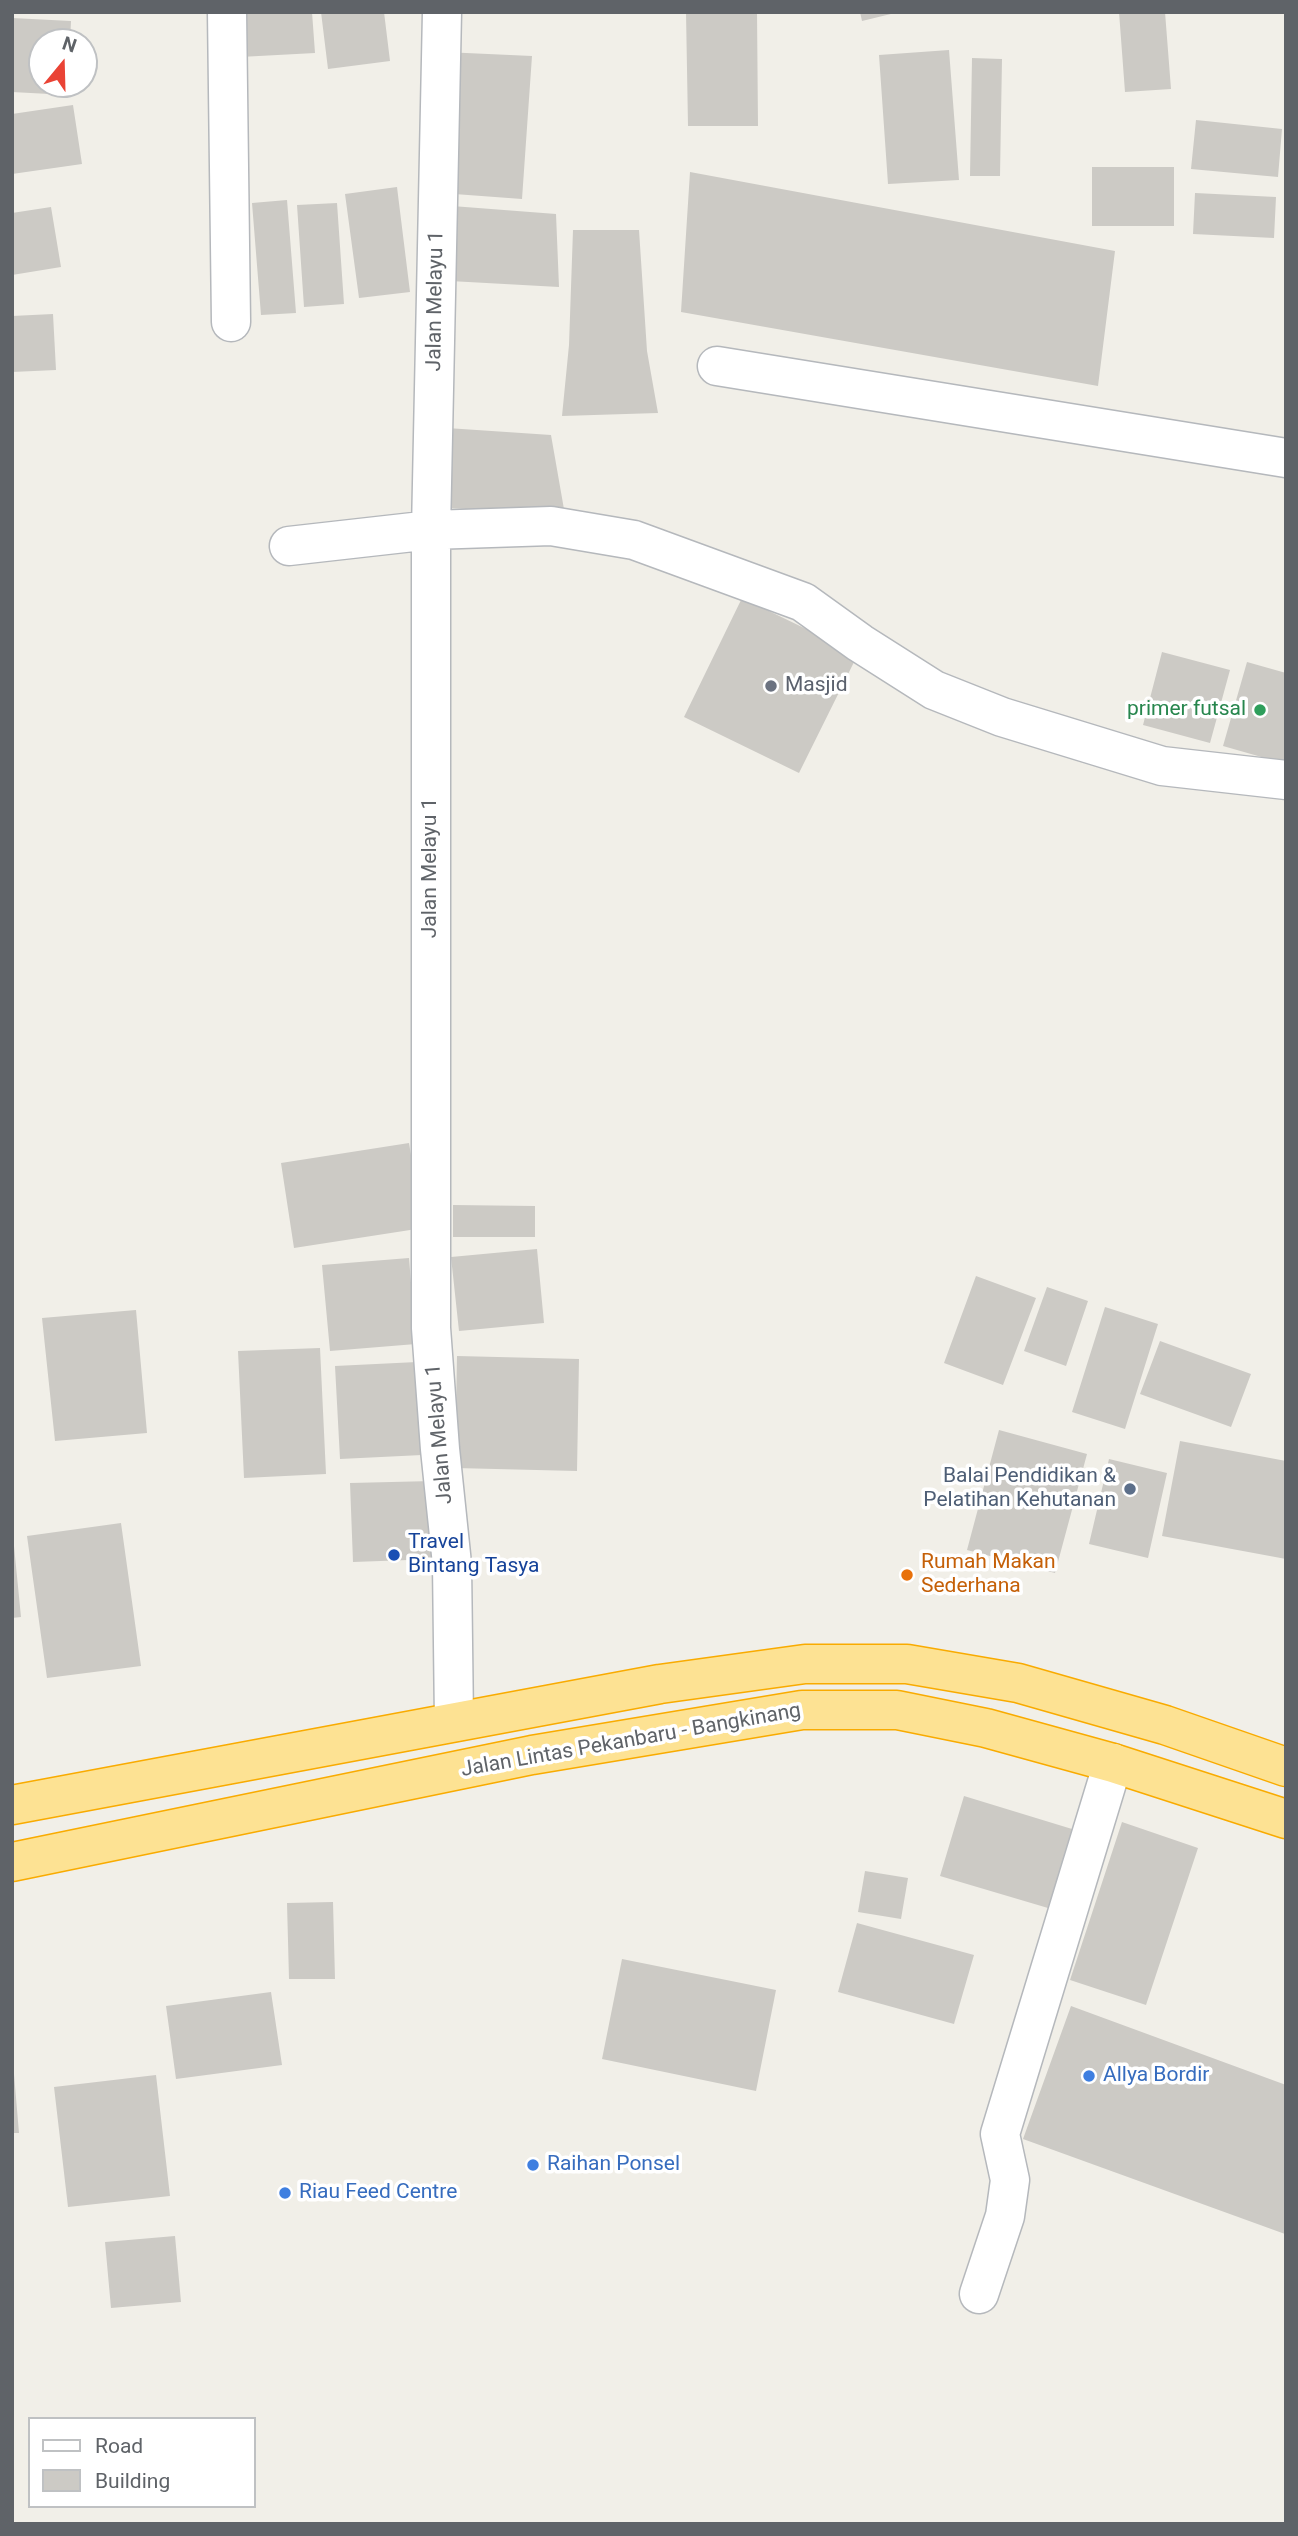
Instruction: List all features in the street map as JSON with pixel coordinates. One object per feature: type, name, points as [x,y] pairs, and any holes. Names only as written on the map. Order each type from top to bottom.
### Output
[{"type":"highway","points":[[12,1805],[660,1684],[805,1664],[907,1664],[1018,1684],[1166,1725],[1286,1767]]},
{"type":"highway","name":"Jalan Lintas Pekanbaru - Bangkinang","points":[[12,1862],[532,1755],[802,1710],[897,1710],[986,1728],[1113,1763],[1286,1819]]},
{"type":"street","points":[[227,12],[231,322]]},
{"type":"street","name":"Jalan Melayu 1","points":[[442,12],[431,530],[432,1328],[440,1449],[452,1564],[454,1722]]},
{"type":"street","points":[[717,366],[1286,458]]},
{"type":"street","points":[[289,546],[431,530],[551,526],[634,540],[803,602],[860,643],[934,690],[1002,717],[1162,766],[1286,780]]},
{"type":"street","points":[[979,2294],[1005,2216],[1010,2180],[1000,2134],[1113,1763]]},
{"type":"building","points":[[237,12],[312,12],[315,53],[240,57]]},
{"type":"building","points":[[321,12],[384,12],[390,61],[328,69]]},
{"type":"building","points":[[686,12],[757,12],[758,126],[688,126]]},
{"type":"building","points":[[860,12],[895,12],[895,13],[862,21]]},
{"type":"building","points":[[1119,12],[1165,12],[1171,89],[1125,92]]},
{"type":"building","points":[[12,18],[71,21],[71,28],[28,28],[28,93],[12,92]]},
{"type":"building","points":[[949,50],[959,180],[888,184],[879,55]]},
{"type":"building","points":[[444,52],[532,56],[522,199],[441,193]]},
{"type":"building","points":[[972,58],[1002,59],[1000,176],[970,176]]},
{"type":"building","points":[[73,105],[82,164],[12,174],[12,114]]},
{"type":"building","points":[[1196,120],[1282,129],[1278,177],[1191,169]]},
{"type":"building","points":[[1092,167],[1174,167],[1174,226],[1092,226]]},
{"type":"building","points":[[690,172],[1115,251],[1098,386],[681,312]]},
{"type":"building","points":[[397,187],[410,292],[359,298],[345,194]]},
{"type":"building","points":[[1195,193],[1276,197],[1274,238],[1193,234]]},
{"type":"building","points":[[287,200],[296,313],[261,315],[252,203]]},
{"type":"building","points":[[337,203],[344,304],[304,307],[297,205]]},
{"type":"building","points":[[452,206],[556,214],[559,287],[450,281]]},
{"type":"building","points":[[51,207],[61,267],[12,275],[12,213]]},
{"type":"building","points":[[573,230],[639,230],[647,351],[658,413],[562,416],[569,345]]},
{"type":"building","points":[[53,314],[56,370],[12,372],[12,316]]},
{"type":"building","points":[[447,428],[551,435],[565,515],[449,508]]},
{"type":"building","name":"Masjid","points":[[742,598],[858,654],[799,773],[684,717]]},
{"type":"building","points":[[1162,652],[1230,670],[1210,743],[1143,725]]},
{"type":"building","name":"primer futsal","points":[[1247,662],[1286,673],[1286,764],[1223,746]]},
{"type":"building","points":[[409,1143],[423,1228],[294,1248],[281,1163]]},
{"type":"building","points":[[453,1205],[535,1206],[535,1237],[453,1237]]},
{"type":"building","points":[[537,1249],[544,1323],[459,1331],[451,1257]]},
{"type":"building","points":[[409,1258],[416,1344],[330,1351],[322,1265]]},
{"type":"building","points":[[976,1276],[1036,1298],[1003,1385],[944,1363]]},
{"type":"building","points":[[1047,1287],[1088,1301],[1066,1366],[1024,1351]]},
{"type":"building","points":[[1105,1307],[1158,1324],[1125,1429],[1072,1412]]},
{"type":"building","points":[[136,1310],[147,1433],[55,1441],[42,1318]]},
{"type":"building","points":[[1160,1341],[1251,1374],[1231,1427],[1140,1394]]},
{"type":"building","points":[[320,1348],[326,1474],[244,1478],[238,1351]]},
{"type":"building","points":[[457,1356],[579,1359],[577,1471],[455,1468]]},
{"type":"building","points":[[417,1362],[422,1455],[340,1459],[335,1366]]},
{"type":"building","points":[[999,1430],[1087,1454],[1055,1573],[967,1550]]},
{"type":"building","points":[[1180,1441],[1286,1461],[1286,1559],[1162,1536]]},
{"type":"building","points":[[1109,1459],[1167,1473],[1148,1558],[1089,1544]]},
{"type":"building","points":[[433,1481],[436,1559],[353,1562],[350,1483]]},
{"type":"building","points":[[121,1523],[141,1666],[47,1678],[27,1536]]},
{"type":"building","points":[[12,1546],[21,1617],[12,1618]]},
{"type":"building","points":[[964,1796],[1072,1829],[1048,1908],[940,1876]]},
{"type":"building","points":[[1122,1822],[1198,1848],[1146,2005],[1070,1980]]},
{"type":"building","points":[[865,1871],[908,1878],[901,1919],[858,1912]]},
{"type":"building","points":[[333,1902],[335,1979],[289,1979],[287,1903]]},
{"type":"building","points":[[857,1923],[974,1955],[954,2024],[838,1992]]},
{"type":"building","points":[[622,1959],[776,1990],[756,2091],[602,2059]]},
{"type":"building","points":[[271,1992],[282,2065],[176,2079],[166,2006]]},
{"type":"building","points":[[1071,2006],[1286,2085],[1285,2234],[1023,2139]]},
{"type":"building","points":[[14,2074],[19,2133],[12,2133]]},
{"type":"building","points":[[156,2075],[170,2196],[68,2207],[54,2087]]},
{"type":"building","points":[[175,2236],[181,2302],[111,2308],[105,2242]]},
{"type":"place","name":"Masjid","points":[[771,686]]},
{"type":"place","name":"primer futsal","points":[[1260,710]]},
{"type":"place","name":"Balai Pendidikan & Pelatihan Kehutanan","points":[[1130,1489]]},
{"type":"place","name":"Travel Bintang Tasya","points":[[394,1555]]},
{"type":"place","name":"Rumah Makan Sederhana","points":[[907,1575]]},
{"type":"place","name":"Allya Bordir","points":[[1089,2076]]},
{"type":"place","name":"Raihan Ponsel","points":[[533,2165]]},
{"type":"place","name":"Riau Feed Centre","points":[[285,2193]]}]
